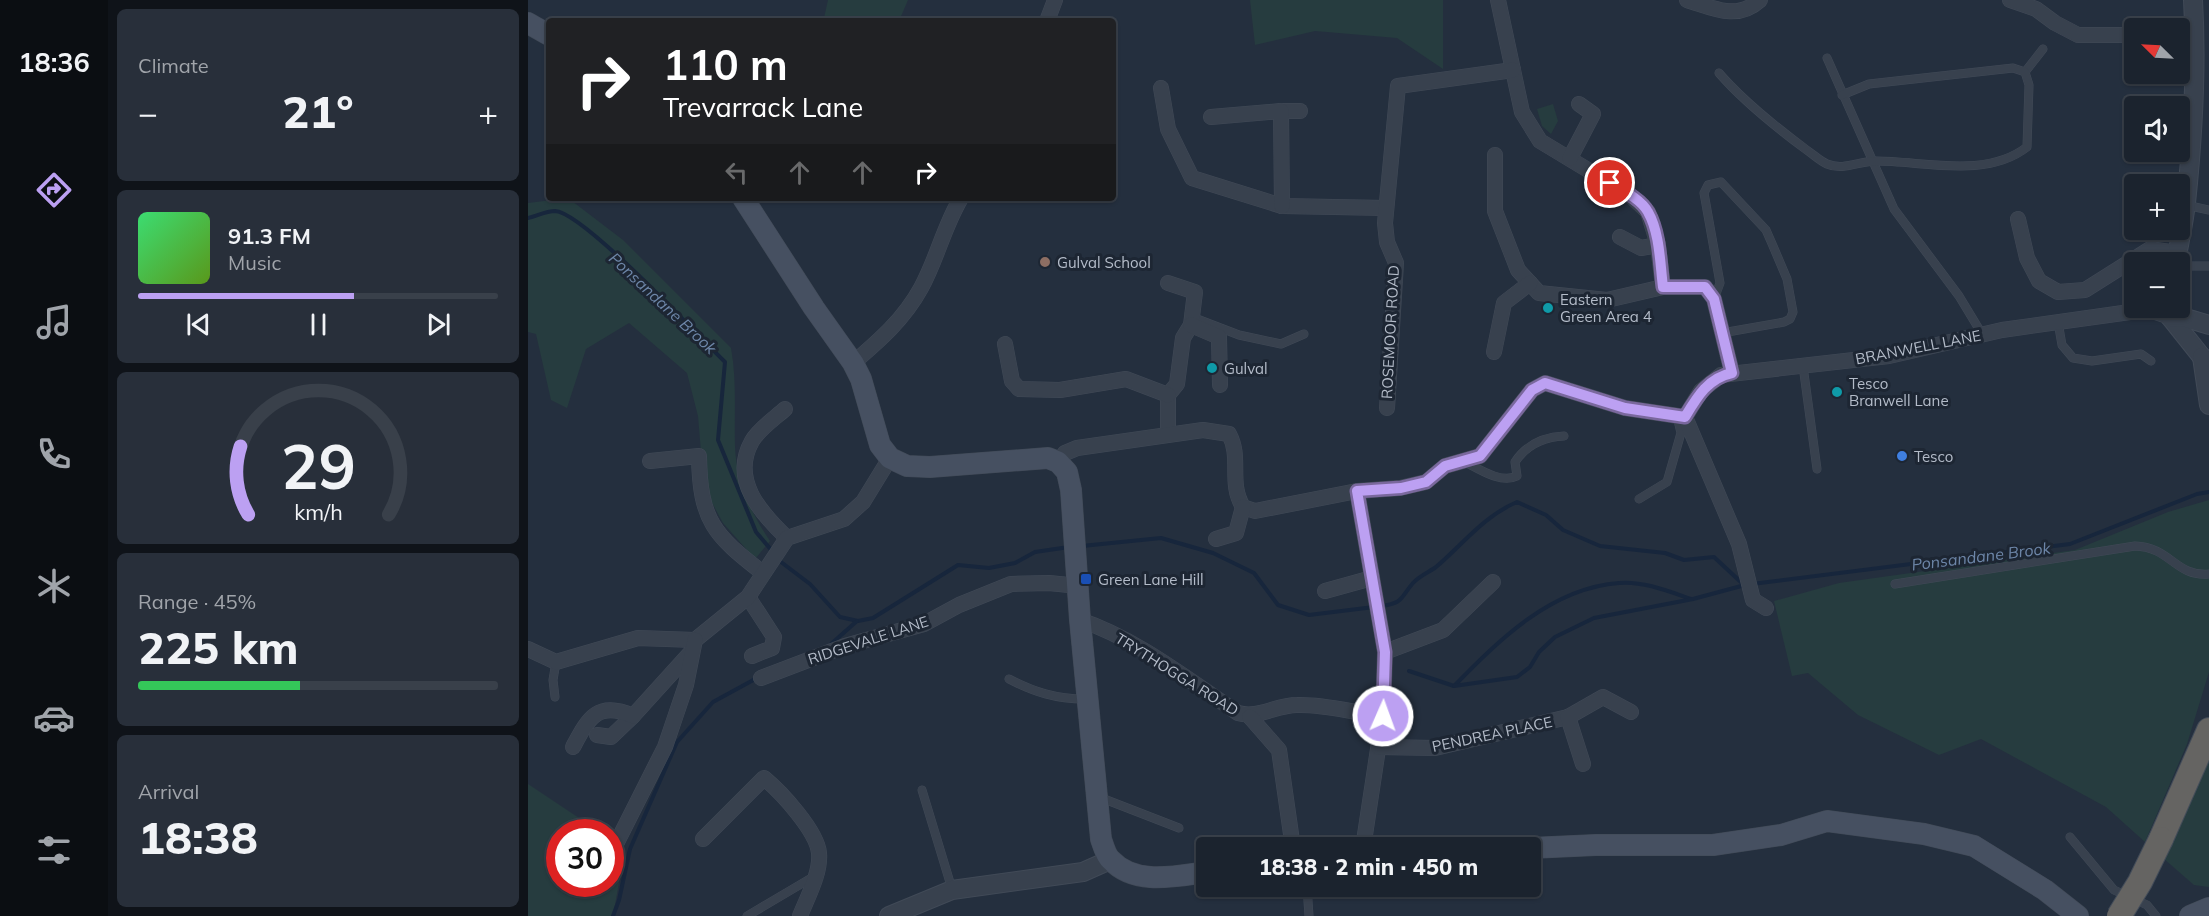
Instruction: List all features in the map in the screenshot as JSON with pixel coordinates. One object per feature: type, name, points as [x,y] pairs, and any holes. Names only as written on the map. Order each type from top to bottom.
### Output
[{"type":"highway","points":[[2119,916],[2140,882],[2161,839],[2209,730]]},
{"type":"main road","points":[[528,23],[546,33]]},
{"type":"main road","points":[[745,201],[814,308],[853,363],[861,379],[880,445],[890,459],[907,466],[930,467],[1048,458],[1059,462],[1067,472],[1077,562],[1095,796],[1101,839],[1110,860],[1137,874],[1162,878],[1196,873]]},
{"type":"main road","points":[[1541,848],[1713,845],[1781,835],[1827,821],[1924,834],[1974,846],[2045,890],[2078,916]]},
{"type":"main road","points":[[2190,916],[2209,908]]},
{"type":"street","points":[[1048,18],[1055,0]]},
{"type":"street","points":[[1498,0],[1522,112],[1540,141],[1631,196],[1648,212],[1658,245],[1663,287]]},
{"type":"street","points":[[1687,0],[1730,14],[1752,7],[1760,0]]},
{"type":"street","points":[[2010,0],[2036,9],[2055,23],[2078,35],[2124,35]]},
{"type":"street","points":[[2190,18],[2193,0]]},
{"type":"street","name":"ROSEMOOR ROAD","points":[[1387,408],[1396,263],[1387,242],[1386,208],[1398,86],[1513,70]]},
{"type":"street","points":[[2186,174],[2187,84]]},
{"type":"street","points":[[1161,88],[1168,129],[1192,178],[1282,206],[1386,208]]},
{"type":"street","points":[[1570,158],[1593,114],[1579,104]]},
{"type":"street","points":[[1281,111],[1282,206]]},
{"type":"street","points":[[1211,117],[1300,111]]},
{"type":"street","points":[[1495,155],[1495,211],[1518,270],[1539,293],[1607,300],[1663,287],[1705,287],[1714,299],[1732,373]]},
{"type":"street","points":[[853,363],[889,333],[905,314],[922,286],[947,223],[959,201]]},
{"type":"street","points":[[2018,219],[2027,258],[2039,281],[2058,292],[2085,290],[2124,265]]},
{"type":"street","points":[[1620,237],[1641,248],[1658,245]]},
{"type":"street","points":[[1168,283],[1195,292],[1191,321],[1183,338],[1177,384],[1168,395],[1168,433]]},
{"type":"street","points":[[1494,352],[1504,303],[1530,283]]},
{"type":"street","name":"BRANWELL LANE","points":[[1681,416],[1701,391],[1721,375],[1889,356],[1982,334],[2124,313]]},
{"type":"street","points":[[2174,318],[2206,362],[2209,405]]},
{"type":"street","name":"BRANWELL LANE","points":[[2186,318],[2209,325]]},
{"type":"street","points":[[1191,321],[1220,337],[1220,385]]},
{"type":"street","points":[[1005,344],[1012,381],[1019,389],[1060,390],[1126,379],[1168,395]]},
{"type":"street","points":[[1059,462],[1065,453],[1077,448],[1168,433],[1203,430],[1229,434],[1234,444],[1235,494],[1244,507],[1255,511],[1357,491],[1401,488],[1426,482],[1445,466],[1480,456],[1532,390],[1545,383],[1625,408],[1681,416],[1736,535],[1753,600],[1766,608]]},
{"type":"street","points":[[785,409],[752,440],[744,462],[749,493],[760,512],[785,541]]},
{"type":"street","points":[[650,461],[699,456],[700,486],[708,516],[726,545],[766,568]]},
{"type":"street","points":[[597,735],[611,737],[633,716],[693,646],[748,597],[785,541],[844,519],[863,502],[890,459]]},
{"type":"street","points":[[1357,491],[1385,652],[1383,716],[1365,837]]},
{"type":"street","points":[[1215,539],[1236,533],[1244,507]]},
{"type":"street","points":[[1325,591],[1372,578]]},
{"type":"street","points":[[1385,652],[1443,630],[1493,582]]},
{"type":"street","name":"RIDGEVALE LANE","points":[[761,678],[845,646],[924,624],[960,604],[1011,584],[1049,583],[1079,586]]},
{"type":"street","points":[[748,597],[774,637],[772,648],[752,657]]},
{"type":"street","name":"TRYTHOGGA ROAD","points":[[1080,620],[1148,654],[1238,713],[1250,717],[1274,708],[1298,705],[1383,716]]},
{"type":"street","points":[[528,649],[556,662],[638,638],[693,646]]},
{"type":"street","points":[[624,828],[665,747],[686,685],[693,646]]},
{"type":"street","name":"PENDREA PLACE","points":[[1378,747],[1435,748],[1568,717],[1604,697],[1631,712]]},
{"type":"street","points":[[573,747],[589,717],[599,711],[615,710],[633,716]]},
{"type":"street","points":[[1250,717],[1279,750],[1291,837]]},
{"type":"street","points":[[1568,717],[1583,764]]},
{"type":"street","points":[[703,839],[764,778],[806,823],[819,853],[814,877],[800,916]]},
{"type":"street","points":[[889,916],[952,890],[1083,872],[1110,860]]},
{"type":"lane","points":[[2025,72],[2043,49]]},
{"type":"lane","points":[[1827,58],[1894,209],[1959,297],[1982,334]]},
{"type":"lane","points":[[1842,95],[1869,84],[2013,68],[2025,72]]},
{"type":"lane","points":[[1719,73],[1789,136],[1827,164],[1851,166],[1874,161],[1956,166],[2006,161],[2027,147],[2029,85],[2025,72]]},
{"type":"lane","points":[[1714,299],[1720,283],[1704,193],[1708,185],[1721,182],[1766,230],[1787,279],[1793,312],[1790,319],[1784,322],[1722,333]]},
{"type":"lane","points":[[2190,206],[2209,210]]},
{"type":"lane","points":[[2190,263],[2209,266]]},
{"type":"lane","points":[[1191,321],[1281,344],[1304,334]]},
{"type":"lane","points":[[2058,322],[2062,345],[2073,358],[2092,361],[2141,354],[2151,361]]},
{"type":"lane","points":[[1803,366],[1817,469]]},
{"type":"lane","points":[[1639,499],[1667,482],[1681,433],[1681,416]]},
{"type":"lane","points":[[1461,460],[1504,479],[1512,479],[1517,476],[1518,470],[1515,462],[1529,448],[1547,437],[1564,436]]},
{"type":"lane","points":[[1895,584],[2135,546],[2156,549],[2194,574],[2209,574]]},
{"type":"lane","points":[[555,697],[553,680],[556,662]]},
{"type":"lane","points":[[1009,679],[1035,692],[1063,699],[1087,699]]},
{"type":"lane","points":[[922,790],[938,850],[952,890]]},
{"type":"lane","points":[[1095,796],[1179,828]]},
{"type":"lane","points":[[2070,837],[2114,890],[2147,905],[2156,916]]},
{"type":"lane","points":[[747,916],[814,877]]},
{"type":"lane","points":[[1308,897],[1309,916]]},
{"type":"green space","points":[[828,0],[908,0],[900,18],[824,18]]},
{"type":"green space","points":[[1250,0],[1443,0],[1443,69],[1397,38],[1315,31],[1255,45]]},
{"type":"green space","points":[[1553,104],[1558,121],[1551,134],[1542,126],[1537,109]]},
{"type":"green space","points":[[572,201],[623,240],[731,348],[735,385],[735,446],[738,472],[751,508],[770,541],[755,559],[723,523],[704,488],[698,416],[687,373],[629,323],[586,349],[567,408],[551,400],[536,334],[528,332],[528,203]]},
{"type":"green space","points":[[2209,500],[2209,672],[2187,744],[2145,842],[2106,807],[1981,739],[1939,755],[1858,715],[1808,673],[1792,676],[1774,601],[1839,583],[2075,550],[2168,512]]},
{"type":"green space","points":[[2209,751],[2209,887],[2194,885],[2163,858]]},
{"type":"green space","points":[[528,784],[580,819],[546,819],[546,897],[616,897],[613,916],[528,916]]},
{"type":"waterway","name":"Ponsandane Brook","points":[[528,218],[555,211],[590,231],[640,277],[725,362],[718,440],[756,532],[773,552]]},
{"type":"waterway","name":"Ponsandane Brook","points":[[1752,584],[2070,544],[2197,494],[2209,492]]},
{"type":"waterway","name":"Ponsandane Brook","points":[[1381,606],[1398,601],[1415,581],[1436,567],[1484,523],[1517,502],[1546,515],[1563,530],[1600,546],[1665,553],[1684,560],[1714,557],[1744,585]]},
{"type":"waterway","name":"Ponsandane Brook","points":[[1082,546],[1161,538],[1213,553],[1254,573],[1278,605],[1309,615],[1374,607]]},
{"type":"waterway","name":"Ponsandane Brook","points":[[777,559],[810,584],[840,617],[858,621],[873,618],[958,565],[989,568],[1015,563],[1035,552],[1069,547]]},
{"type":"waterway","name":"Ponsandane Brook","points":[[1409,671],[1454,686],[1489,651],[1528,619],[1571,595],[1594,587],[1619,583],[1637,584],[1655,587],[1691,599]]},
{"type":"waterway","name":"Ponsandane Brook","points":[[1454,686],[1517,677],[1530,667],[1539,652],[1555,637],[1594,618],[1693,599],[1745,585]]},
{"type":"waterway","points":[[831,644],[857,621]]},
{"type":"waterway","points":[[613,916],[619,900],[630,849],[677,742],[713,702],[757,678]]},
{"type":"place","name":"Gulval School","points":[[1045,262]]},
{"type":"place","name":"Eastern Green Area 4","points":[[1548,308]]},
{"type":"place","name":"Gulval","points":[[1212,368]]},
{"type":"place","name":"Tesco Branwell Lane","points":[[1837,392]]},
{"type":"place","name":"Tesco","points":[[1902,456]]},
{"type":"place","name":"Green Lane Hill","points":[[1086,579]]},
{"type":"route","points":[[1383,716],[1385,652],[1357,491],[1401,488],[1426,482],[1445,466],[1480,456],[1532,390],[1545,383],[1625,408],[1685,417],[1701,391],[1721,375],[1732,373],[1714,299],[1705,287],[1663,287],[1658,245],[1648,212],[1631,196],[1610,183]]}]
